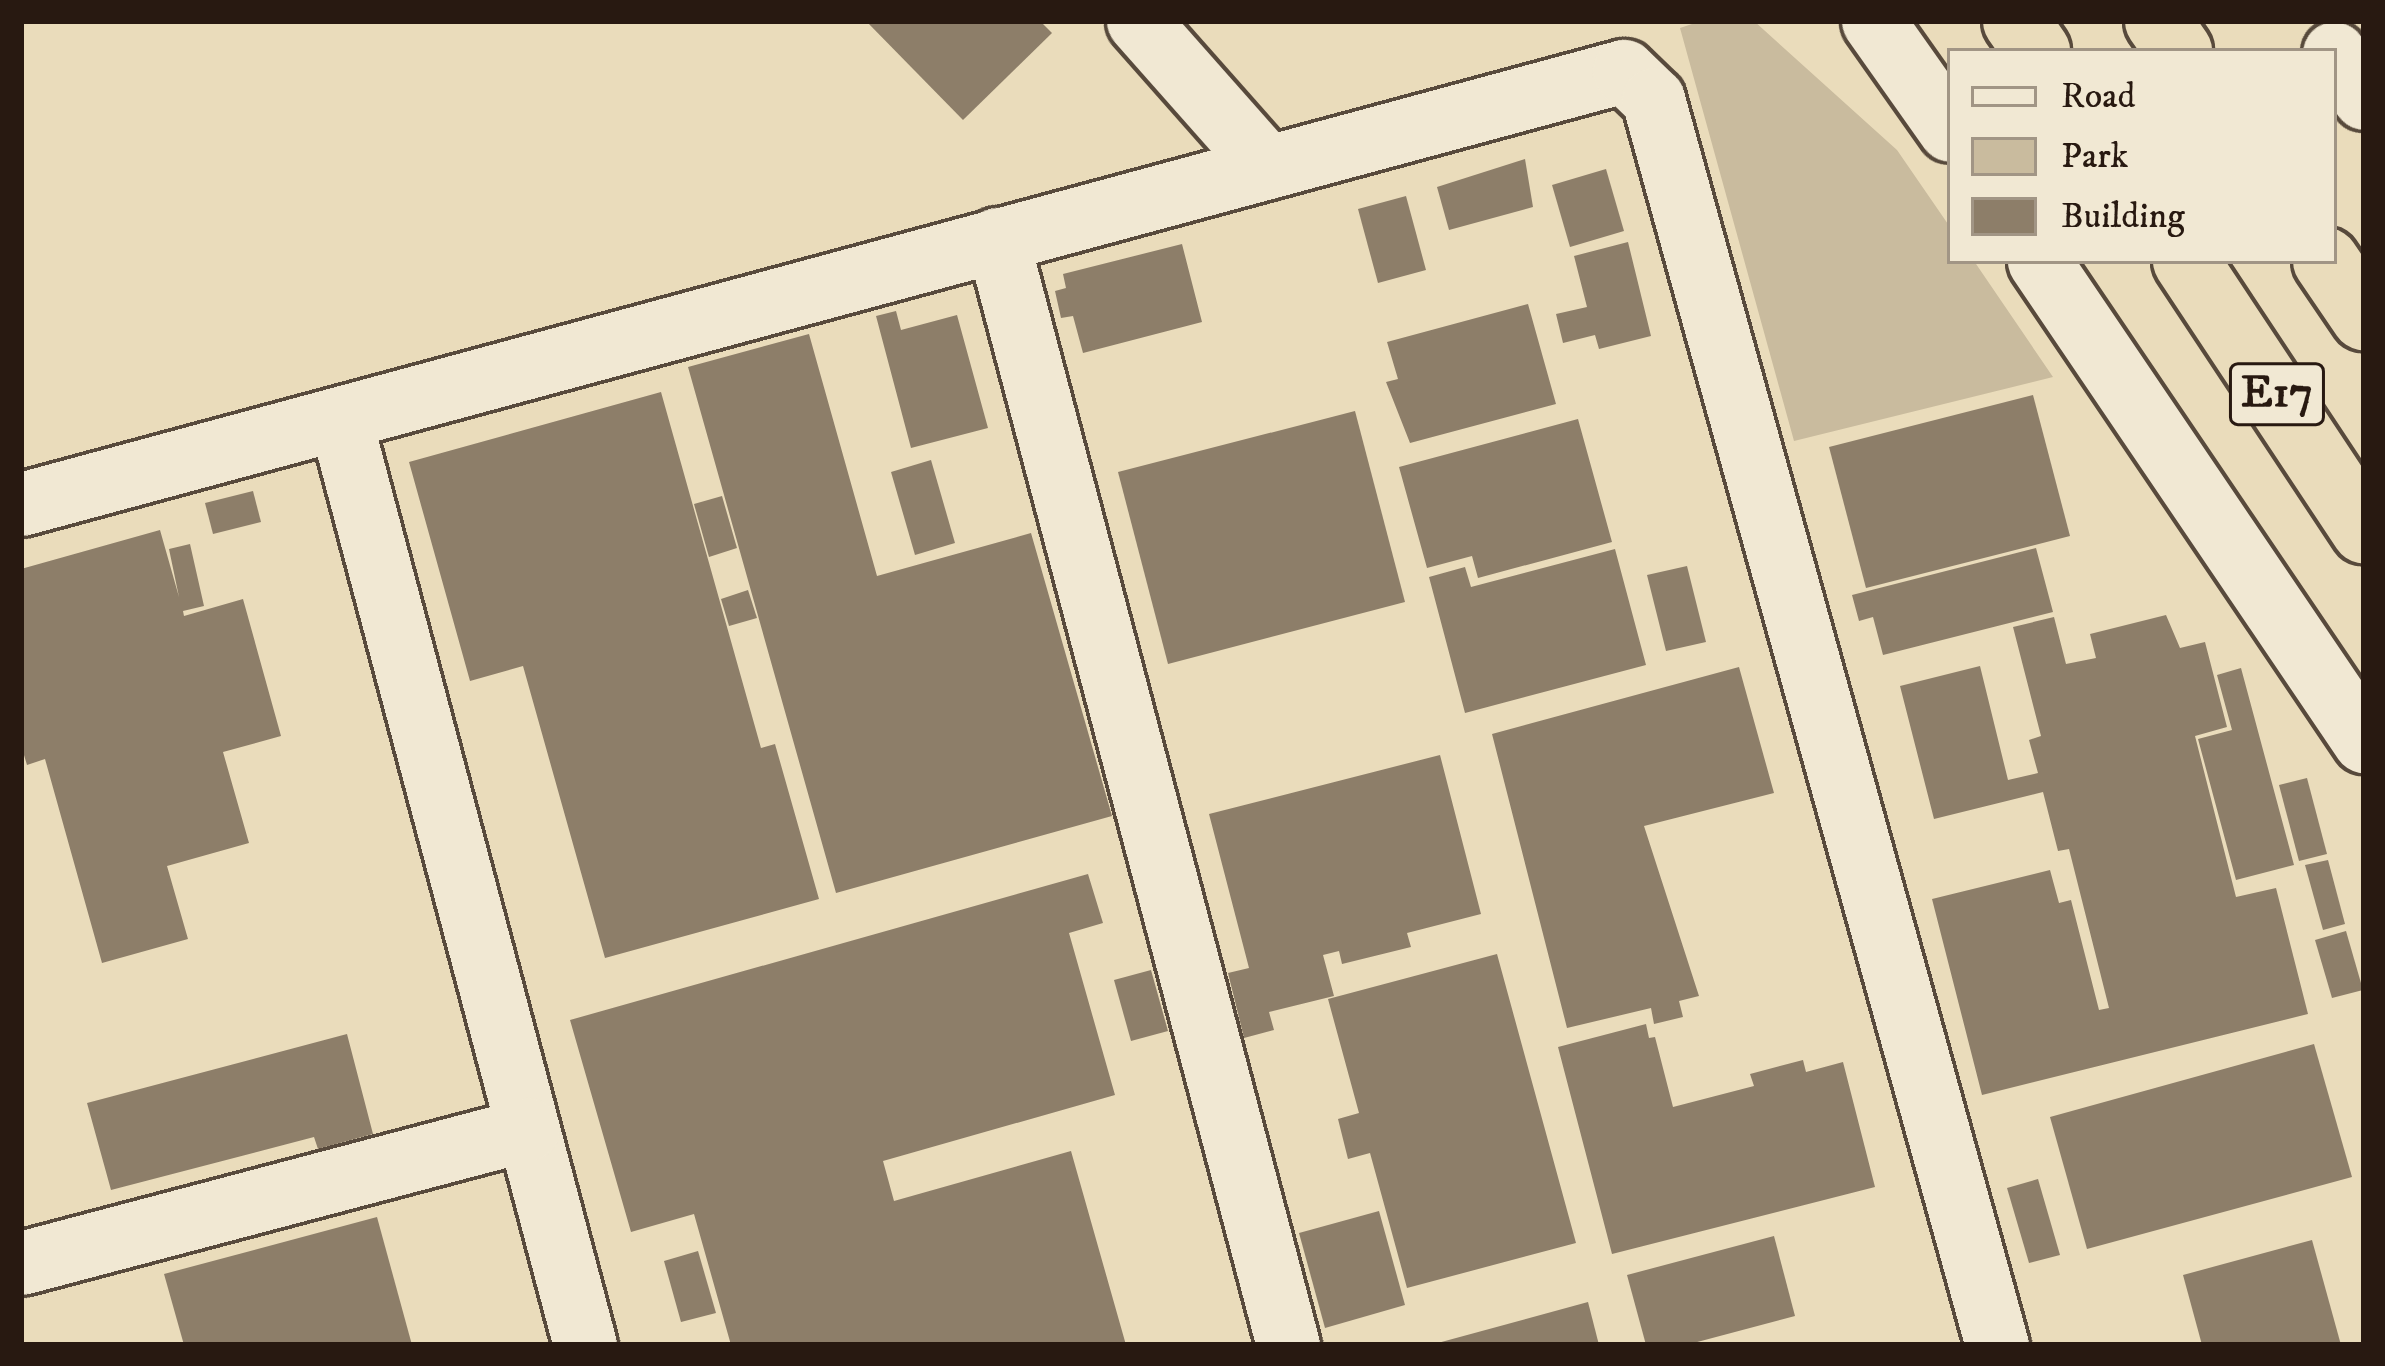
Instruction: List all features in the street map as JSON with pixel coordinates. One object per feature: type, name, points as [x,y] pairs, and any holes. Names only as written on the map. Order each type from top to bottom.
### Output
[{"type":"highway","points":[[2016,21],[2035,48]]},
{"type":"highway","points":[[2158,21],[2177,48]]},
{"type":"highway","name":"E17","points":[[2188,264],[2364,530]]},
{"type":"highway","name":"E17","points":[[2328,264],[2364,316]]},
{"type":"street","points":[[1138,21],[1267,167]]},
{"type":"street","points":[[1874,21],[1947,126]]},
{"type":"street","points":[[2312,21],[2330,48]]},
{"type":"street","points":[[2337,58],[2364,98]]},
{"type":"street","points":[[21,504],[1624,71],[1652,99],[1997,1345]]},
{"type":"street","points":[[997,239],[1288,1345]]},
{"type":"street","points":[[2041,264],[2364,740]]},
{"type":"street","points":[[340,419],[585,1345]]},
{"type":"street","points":[[21,1263],[528,1130]]},
{"type":"green space","points":[[1701,21],[1754,21],[1897,150],[1947,223],[1947,264],[1976,264],[2053,377],[1794,441],[1680,28]]},
{"type":"building","points":[[866,21],[1040,21],[1052,33],[963,120]]},
{"type":"building","points":[[1525,159],[1533,207],[1449,230],[1437,187]]},
{"type":"building","points":[[1606,169],[1624,231],[1570,247],[1552,185]]},
{"type":"building","points":[[1406,196],[1426,270],[1378,283],[1358,209]]},
{"type":"building","points":[[1628,242],[1651,336],[1599,349],[1595,335],[1563,343],[1556,314],[1587,307],[1574,256]]},
{"type":"building","points":[[1182,244],[1202,322],[1083,353],[1073,316],[1061,318],[1055,291],[1066,288],[1063,274]]},
{"type":"building","points":[[1528,304],[1556,404],[1410,443],[1386,382],[1398,379],[1387,342]]},
{"type":"building","points":[[896,311],[901,330],[957,315],[988,428],[911,448],[876,316]]},
{"type":"building","points":[[809,334],[877,576],[1031,533],[1112,816],[836,893],[688,367]]},
{"type":"building","points":[[661,392],[761,748],[775,744],[819,899],[605,958],[523,666],[470,681],[409,462]]},
{"type":"building","points":[[2033,395],[2070,536],[1866,588],[1829,447]]},
{"type":"building","points":[[1355,411],[1405,602],[1168,664],[1118,472]]},
{"type":"building","points":[[1578,419],[1612,542],[1478,578],[1472,556],[1427,568],[1399,467]]},
{"type":"building","points":[[931,460],[955,543],[915,555],[891,472]]},
{"type":"building","points":[[253,491],[261,522],[213,534],[205,503]]},
{"type":"building","points":[[722,496],[737,548],[709,557],[694,504]]},
{"type":"building","points":[[160,530],[179,597],[169,549],[190,544],[204,606],[183,611],[184,616],[243,599],[281,736],[223,752],[249,843],[167,866],[188,939],[102,963],[45,759],[27,765],[21,745],[21,569]]},
{"type":"building","points":[[2036,548],[2053,612],[1883,655],[1873,617],[1859,621],[1852,595]]},
{"type":"building","points":[[1615,549],[1646,665],[1465,713],[1429,577],[1465,567],[1471,587]]},
{"type":"building","points":[[1687,566],[1706,642],[1666,651],[1647,575]]},
{"type":"building","points":[[748,590],[757,618],[729,626],[721,599]]},
{"type":"building","points":[[2166,615],[2180,648],[2205,642],[2227,727],[2195,736],[2236,897],[2276,888],[2308,1014],[1982,1095],[1932,899],[2050,870],[2059,903],[2071,900],[2099,1010],[2109,1008],[2069,849],[2058,851],[2043,792],[1934,819],[1900,686],[1980,666],[2008,780],[2038,773],[2029,740],[2041,736],[2013,627],[2054,617],[2066,664],[2096,658],[2090,634]]},
{"type":"building","points":[[1739,667],[1774,793],[1644,826],[1699,996],[1679,1001],[1683,1017],[1654,1024],[1651,1008],[1567,1028],[1492,734]]},
{"type":"building","points":[[2241,668],[2294,865],[2236,880],[2198,739],[2232,730],[2217,675]]},
{"type":"building","points":[[1440,755],[1481,914],[1407,933],[1411,947],[1342,964],[1339,951],[1323,955],[1334,996],[1269,1012],[1274,1030],[1244,1038],[1228,973],[1249,968],[1209,814]]},
{"type":"building","points":[[2307,778],[2327,854],[2299,861],[2279,785]]},
{"type":"building","points":[[2328,860],[2345,924],[2323,930],[2305,865]]},
{"type":"building","points":[[1088,874],[1103,923],[1069,933],[1115,1095],[883,1161],[894,1201],[1071,1151],[1126,1345],[731,1345],[694,1214],[631,1232],[570,1020]]},
{"type":"building","points":[[2346,931],[2363,990],[2332,998],[2315,940]]},
{"type":"building","points":[[1497,954],[1576,1243],[1407,1288],[1370,1153],[1348,1159],[1338,1119],[1359,1113],[1328,999]]},
{"type":"building","points":[[1151,970],[1168,1031],[1131,1041],[1114,980]]},
{"type":"building","points":[[1646,1024],[1649,1038],[1655,1037],[1673,1107],[1754,1086],[1750,1074],[1803,1060],[1806,1072],[1843,1062],[1875,1187],[1612,1254],[1558,1047]]},
{"type":"building","points":[[347,1034],[373,1134],[318,1149],[314,1137],[111,1190],[87,1103]]},
{"type":"building","points":[[2314,1044],[2352,1177],[2087,1249],[2050,1117]]},
{"type":"building","points":[[2038,1179],[2060,1255],[2029,1263],[2007,1188]]},
{"type":"building","points":[[1379,1211],[1405,1305],[1325,1328],[1299,1233]]},
{"type":"building","points":[[377,1217],[412,1345],[184,1345],[164,1274]]},
{"type":"building","points":[[1774,1236],[1795,1316],[1686,1345],[1646,1345],[1627,1275]]},
{"type":"building","points":[[2312,1240],[2341,1345],[2202,1345],[2183,1275]]},
{"type":"building","points":[[698,1251],[716,1313],[681,1322],[664,1261]]},
{"type":"building","points":[[1588,1302],[1599,1345],[1434,1345],[1434,1344]]}]
